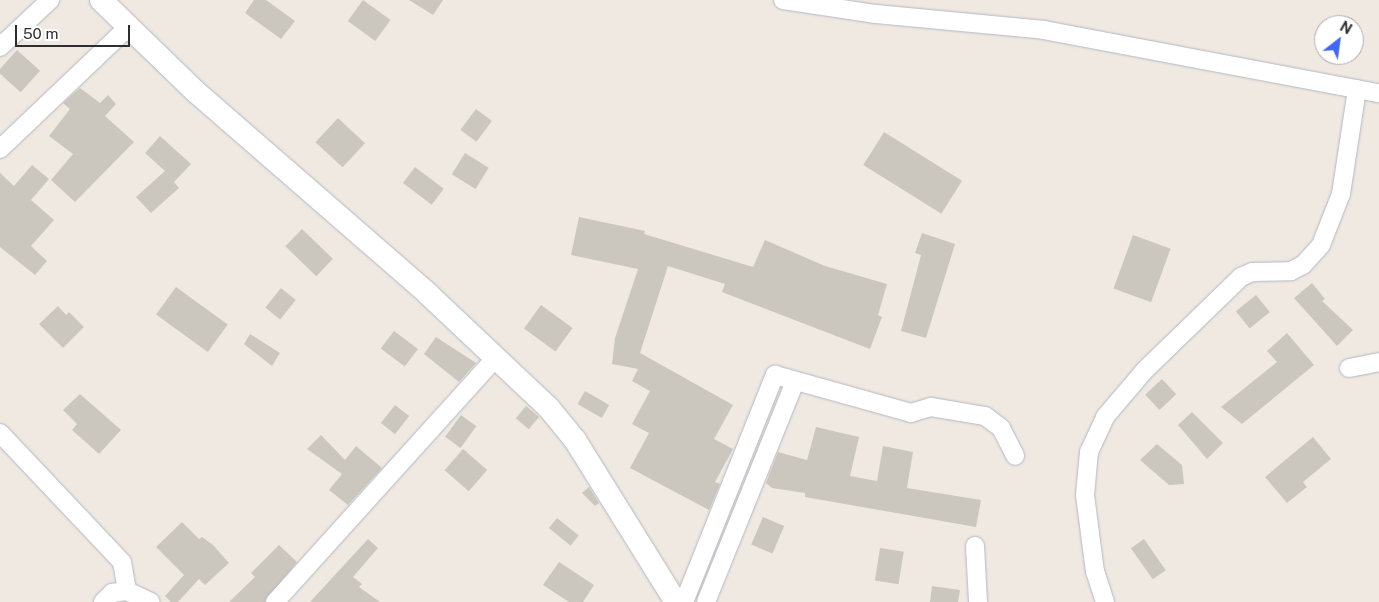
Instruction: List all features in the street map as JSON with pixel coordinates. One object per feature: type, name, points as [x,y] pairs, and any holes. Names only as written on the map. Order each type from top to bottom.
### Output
[{"type":"street","points":[[0,47],[50,0]]},
{"type":"street","points":[[101,0],[196,92],[496,357],[548,407],[575,440],[676,602]]},
{"type":"street","points":[[783,0],[876,14],[1044,30],[1379,93]]},
{"type":"street","points":[[0,149],[128,27]]},
{"type":"street","points":[[1105,602],[1095,572],[1085,495],[1089,452],[1105,417],[1145,370],[1241,277],[1252,272],[1291,271],[1303,265],[1322,245],[1341,194],[1357,89]]},
{"type":"street","points":[[275,602],[496,357]]},
{"type":"street","points":[[1349,368],[1379,362]]},
{"type":"street","points":[[684,602],[774,376],[911,413],[931,408],[985,416],[1001,428],[1015,456]]},
{"type":"street","points":[[706,602],[795,382]]},
{"type":"street","points":[[0,433],[122,562],[127,591]]},
{"type":"street","points":[[975,546],[978,602]]},
{"type":"street","points":[[103,602],[112,593],[127,591],[151,602]]},
{"type":"building","points":[[254,0],[266,0],[295,21],[281,39],[245,13]]},
{"type":"building","points":[[363,0],[391,20],[375,41],[348,21]]},
{"type":"building","points":[[409,0],[443,0],[433,15]]},
{"type":"building","points":[[17,50],[40,71],[21,92],[0,74],[0,69]]},
{"type":"building","points":[[80,88],[100,103],[108,95],[116,104],[105,116],[134,142],[75,202],[51,180],[73,154],[49,136],[70,109],[63,103]]},
{"type":"building","points":[[476,109],[492,121],[476,142],[460,130]]},
{"type":"building","points":[[338,118],[365,143],[343,167],[315,142]]},
{"type":"building","points":[[884,132],[962,181],[941,214],[863,165]]},
{"type":"building","points":[[160,136],[191,164],[174,182],[179,188],[151,213],[136,197],[165,171],[145,153]]},
{"type":"building","points":[[465,153],[489,168],[475,189],[452,174]]},
{"type":"building","points":[[32,165],[49,179],[31,200],[54,220],[31,246],[47,261],[35,275],[0,247],[0,173],[14,186]]},
{"type":"building","points":[[415,167],[444,189],[432,205],[403,183]]},
{"type":"building","points":[[579,217],[645,231],[644,234],[753,267],[765,240],[825,266],[887,284],[878,315],[882,317],[870,349],[722,292],[725,284],[668,266],[640,353],[733,405],[714,439],[733,449],[715,482],[720,484],[709,510],[630,468],[649,433],[632,424],[650,391],[632,381],[638,369],[612,364],[615,338],[638,269],[571,255]]},
{"type":"building","points":[[302,229],[333,259],[316,276],[285,246]]},
{"type":"building","points":[[922,233],[955,244],[926,338],[901,331],[921,255],[915,253]]},
{"type":"building","points":[[1133,235],[1171,249],[1151,302],[1114,289]]},
{"type":"building","points":[[1312,283],[1325,299],[1322,301],[1353,330],[1337,346],[1294,298]]},
{"type":"building","points":[[176,287],[228,325],[208,352],[156,315]]},
{"type":"building","points":[[281,288],[296,300],[280,319],[265,307]]},
{"type":"building","points":[[1256,295],[1270,312],[1250,328],[1236,311]]},
{"type":"building","points":[[541,305],[573,328],[556,351],[524,328]]},
{"type":"building","points":[[58,306],[66,315],[69,312],[84,327],[63,348],[39,324]]},
{"type":"building","points":[[394,331],[418,349],[405,367],[381,349]]},
{"type":"building","points":[[1287,333],[1314,365],[1242,424],[1221,407],[1277,362],[1267,351]]},
{"type":"building","points":[[250,334],[280,353],[272,366],[244,344]]},
{"type":"building","points":[[436,337],[476,363],[459,382],[424,354]]},
{"type":"building","points":[[1162,379],[1176,394],[1160,410],[1145,395]]},
{"type":"building","points":[[585,391],[609,405],[602,418],[578,404]]},
{"type":"building","points":[[80,394],[121,430],[99,454],[72,430],[77,424],[63,410]]},
{"type":"building","points":[[395,405],[409,416],[395,434],[381,423]]},
{"type":"building","points":[[526,406],[539,417],[529,429],[516,418]]},
{"type":"building","points":[[1192,412],[1223,443],[1207,459],[1178,425]]},
{"type":"building","points":[[461,415],[476,426],[461,448],[445,437]]},
{"type":"building","points":[[816,427],[859,437],[850,476],[877,481],[883,446],[913,452],[907,488],[981,500],[976,527],[805,497],[805,493],[772,488],[766,483],[778,452],[807,460]]},
{"type":"building","points":[[321,435],[345,460],[356,446],[382,468],[348,505],[329,490],[342,474],[307,449]]},
{"type":"building","points":[[1313,437],[1331,459],[1303,482],[1307,487],[1287,503],[1265,477]]},
{"type":"building","points":[[1157,444],[1182,465],[1184,484],[1169,485],[1140,460]]},
{"type":"building","points":[[463,449],[487,470],[469,491],[445,470]]},
{"type":"building","points":[[589,487],[599,503],[595,506],[582,493]]},
{"type":"building","points":[[763,517],[784,526],[772,554],[751,545]]},
{"type":"building","points":[[557,518],[579,536],[571,546],[549,528]]},
{"type":"building","points":[[182,522],[199,539],[202,537],[213,545],[229,563],[205,585],[199,579],[178,602],[171,602],[165,596],[184,575],[156,547]]},
{"type":"building","points":[[368,539],[378,548],[353,577],[362,584],[359,587],[380,602],[310,602]]},
{"type":"building","points":[[1144,539],[1166,570],[1153,579],[1131,548]]},
{"type":"building","points":[[279,545],[297,562],[265,602],[229,602],[255,577],[251,573]]},
{"type":"building","points":[[880,548],[904,552],[899,584],[875,581]]},
{"type":"building","points":[[559,562],[594,585],[583,602],[569,602],[543,585]]},
{"type":"building","points":[[932,586],[960,590],[958,602],[930,602]]}]
